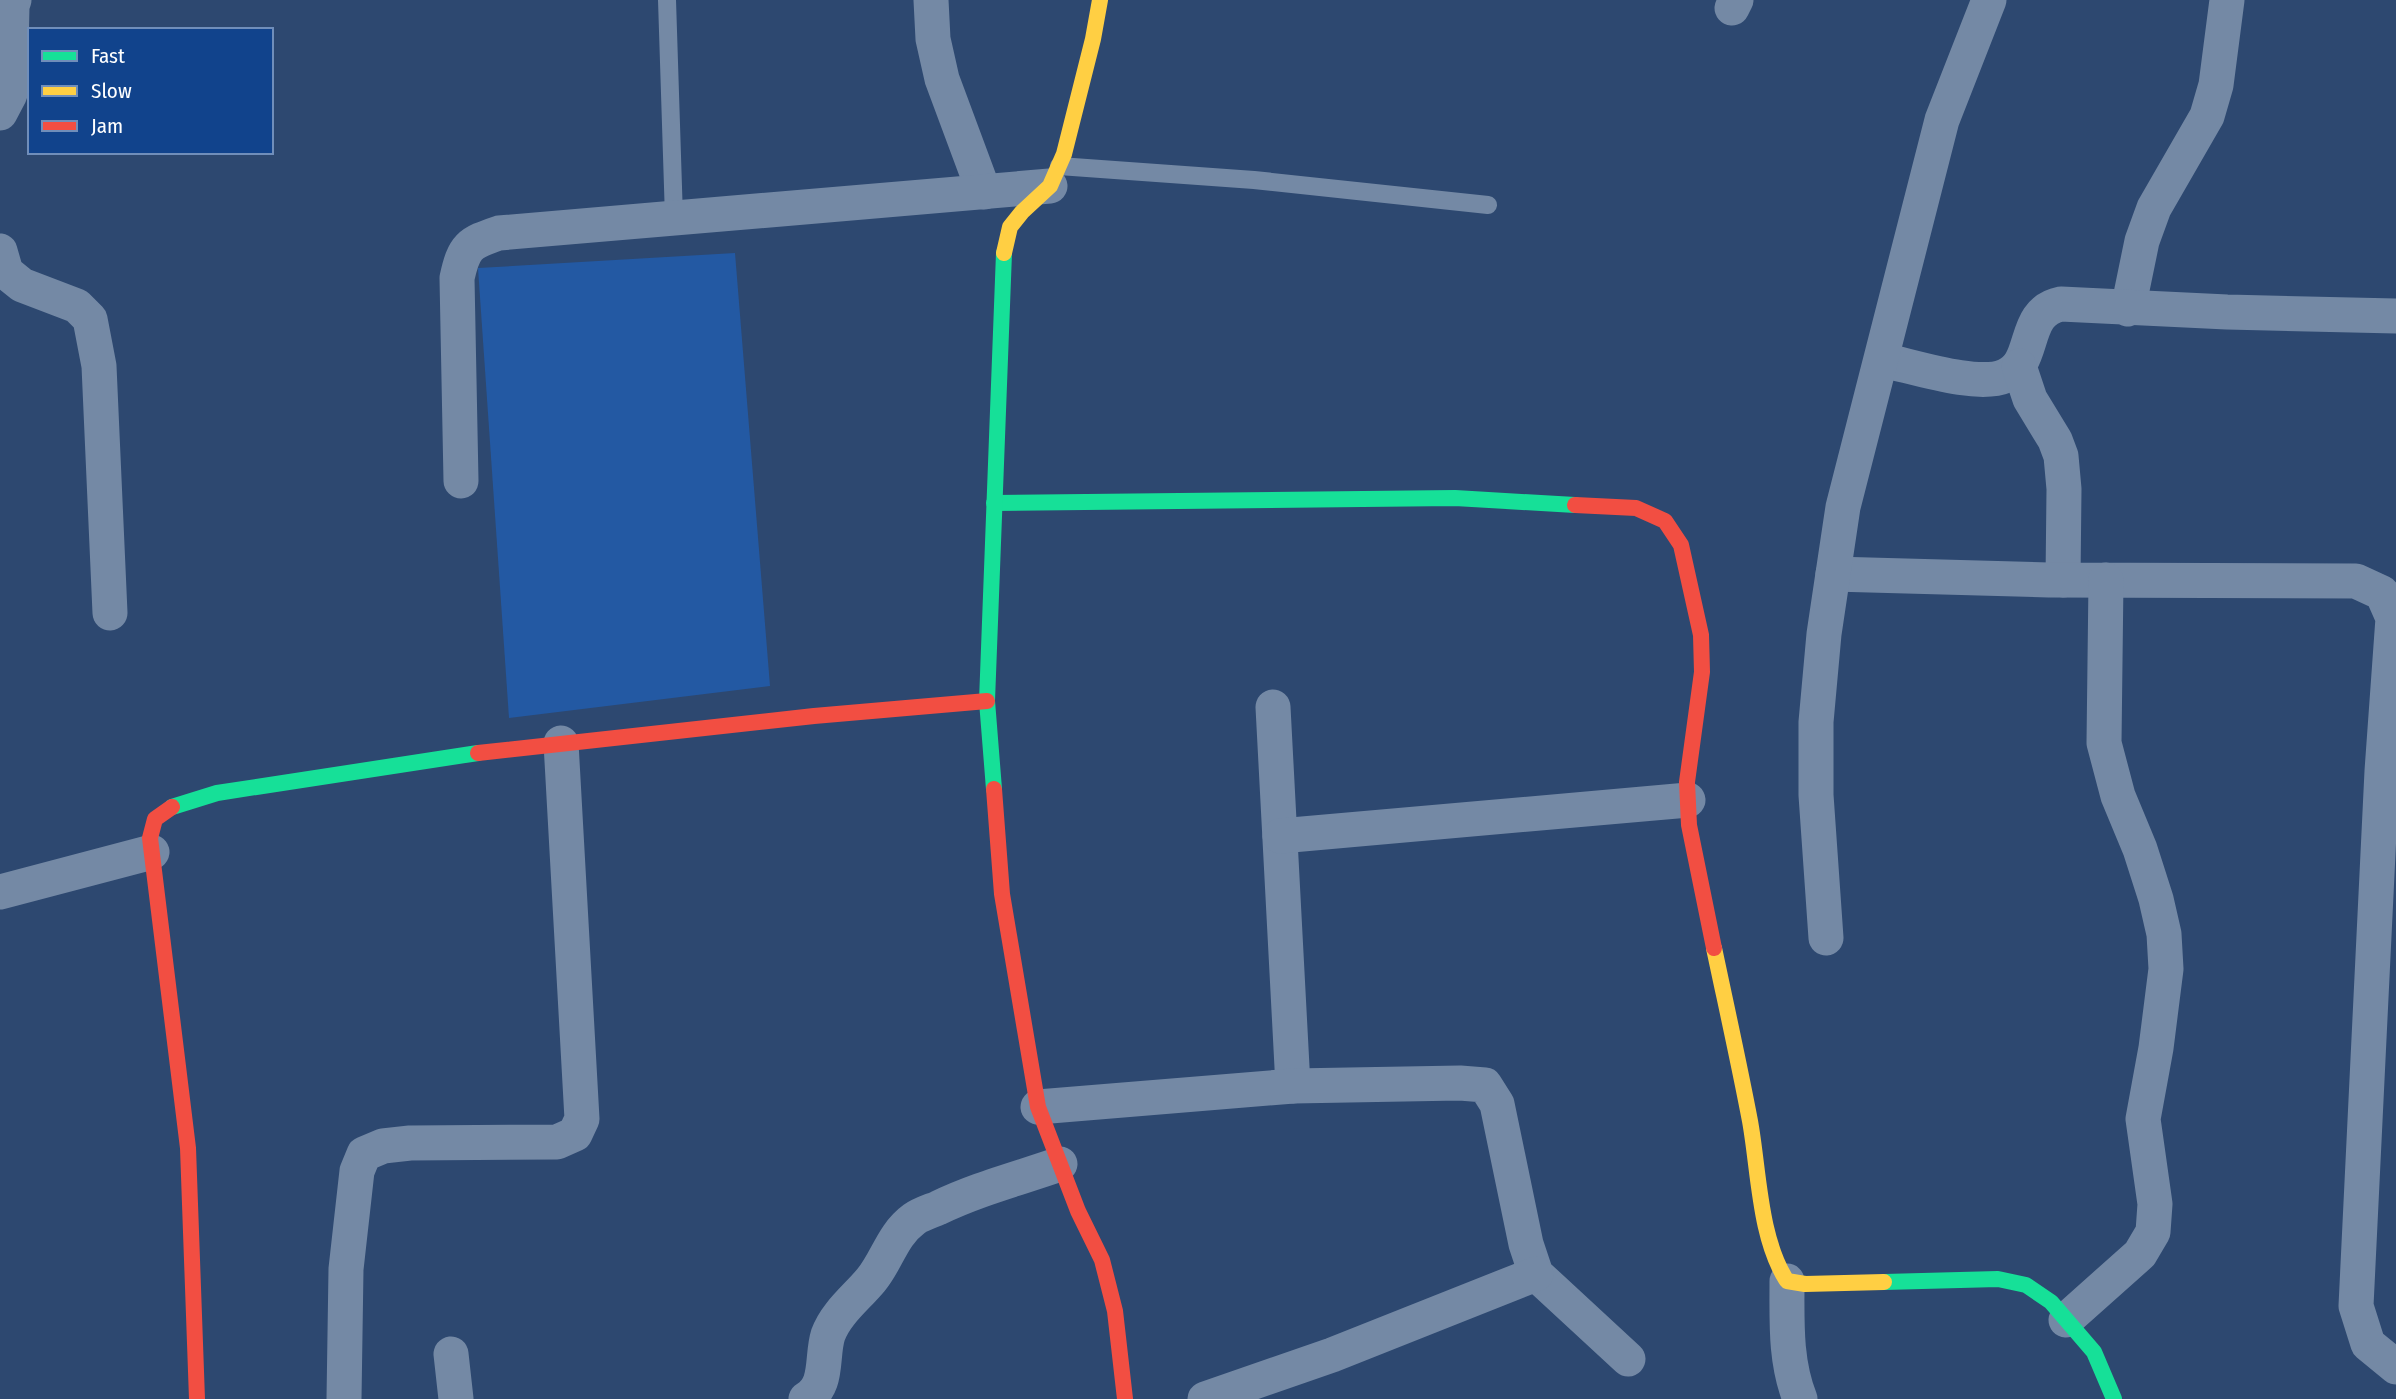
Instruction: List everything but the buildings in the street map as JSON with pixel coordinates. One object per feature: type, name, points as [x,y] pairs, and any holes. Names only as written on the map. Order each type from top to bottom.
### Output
[{"type":"street","points":[[0,113],[10,94],[14,0]]},
{"type":"street","points":[[931,0],[933,39],[942,79],[984,192]]},
{"type":"street","points":[[1100,0],[1064,154],[1055,176],[1010,227],[1002,262],[987,701],[1002,894],[1038,1107],[1078,1211],[1102,1261],[1115,1311],[1125,1399]]},
{"type":"street","points":[[1826,938],[1816,795],[1816,722],[1824,634],[1843,507],[1942,120],[1989,0]]},
{"type":"street","points":[[2128,309],[2142,241],[2154,208],[2207,116],[2216,85],[2227,0]]},
{"type":"street","points":[[461,481],[457,278],[461,260],[473,241],[499,233],[984,192],[1055,176]]},
{"type":"street","points":[[0,251],[6,272],[22,285],[78,306],[90,318],[99,366],[110,613]]},
{"type":"street","points":[[1882,360],[1978,381],[2005,376],[2019,366],[2037,319],[2048,307],[2061,304],[2128,309],[2396,316]]},
{"type":"street","points":[[2019,366],[2030,399],[2055,440],[2061,456],[2064,489],[2063,580]]},
{"type":"street","points":[[994,503],[1455,498],[1636,508],[1665,521],[1681,545],[1701,635],[1702,672],[1687,782],[1689,825],[1750,1121],[1767,1227],[1776,1264],[1787,1281],[1787,1337],[1793,1380],[1800,1399]]},
{"type":"street","points":[[1833,574],[2063,580],[2356,581],[2389,593],[2393,618],[2384,962],[2356,1306],[2368,1344],[2396,1367]]},
{"type":"street","points":[[2066,1320],[2140,1254],[2153,1232],[2155,1203],[2143,1119],[2166,969],[2164,934],[2156,899],[2140,849],[2118,796],[2104,743],[2106,580]]},
{"type":"street","points":[[197,1399],[188,1148],[150,838],[155,819],[174,805],[217,793],[456,755],[814,716],[987,701]]},
{"type":"street","points":[[1273,707],[1293,1086]]},
{"type":"street","points":[[344,1399],[346,1269],[357,1171],[364,1154],[383,1146],[410,1143],[557,1142],[575,1134],[582,1119],[561,743]]},
{"type":"street","points":[[1280,836],[1688,800]]},
{"type":"street","points":[[0,892],[152,852]]},
{"type":"street","points":[[1038,1107],[1293,1086],[1460,1083],[1485,1085],[1497,1104],[1526,1244],[1536,1274],[1628,1359]]},
{"type":"street","points":[[806,1399],[820,1383],[828,1336],[841,1313],[873,1277],[893,1241],[914,1219],[959,1198],[1060,1164]]},
{"type":"street","points":[[1205,1399],[1332,1354],[1536,1274]]},
{"type":"street","points":[[1787,1281],[1805,1284],[1998,1279],[2026,1285],[2051,1302],[2094,1352],[2114,1399]]},
{"type":"street","points":[[452,1354],[456,1399]]},
{"type":"lane","points":[[667,0],[674,218]]},
{"type":"lane","points":[[1055,176],[1254,180],[1488,205]]},
{"type":"shaded area","points":[[735,253],[770,686],[509,718],[478,268]]},
{"type":"traffic: fast","points":[[994,789],[987,701],[1004,253]]},
{"type":"traffic: fast","points":[[994,503],[1455,498],[1575,505]]},
{"type":"traffic: fast","points":[[172,807],[217,793],[478,753]]},
{"type":"traffic: fast","points":[[1884,1282],[1998,1279],[2026,1285],[2051,1302],[2094,1352],[2114,1399]]},
{"type":"traffic: slow","points":[[1004,253],[1010,227],[1050,186],[1064,154],[1100,0]]},
{"type":"traffic: slow","points":[[1714,948],[1750,1121],[1765,1225],[1778,1264],[1787,1281],[1805,1284],[1884,1282]]},
{"type":"traffic: jam","points":[[1575,505],[1636,508],[1665,521],[1681,545],[1701,635],[1702,672],[1687,782],[1689,825],[1714,948]]},
{"type":"traffic: jam","points":[[478,753],[814,716],[987,701]]},
{"type":"traffic: jam","points":[[994,789],[1002,894],[1038,1107],[1078,1211],[1102,1260],[1115,1311],[1125,1399]]},
{"type":"traffic: jam","points":[[172,807],[155,819],[150,838],[188,1148],[197,1399]]}]
